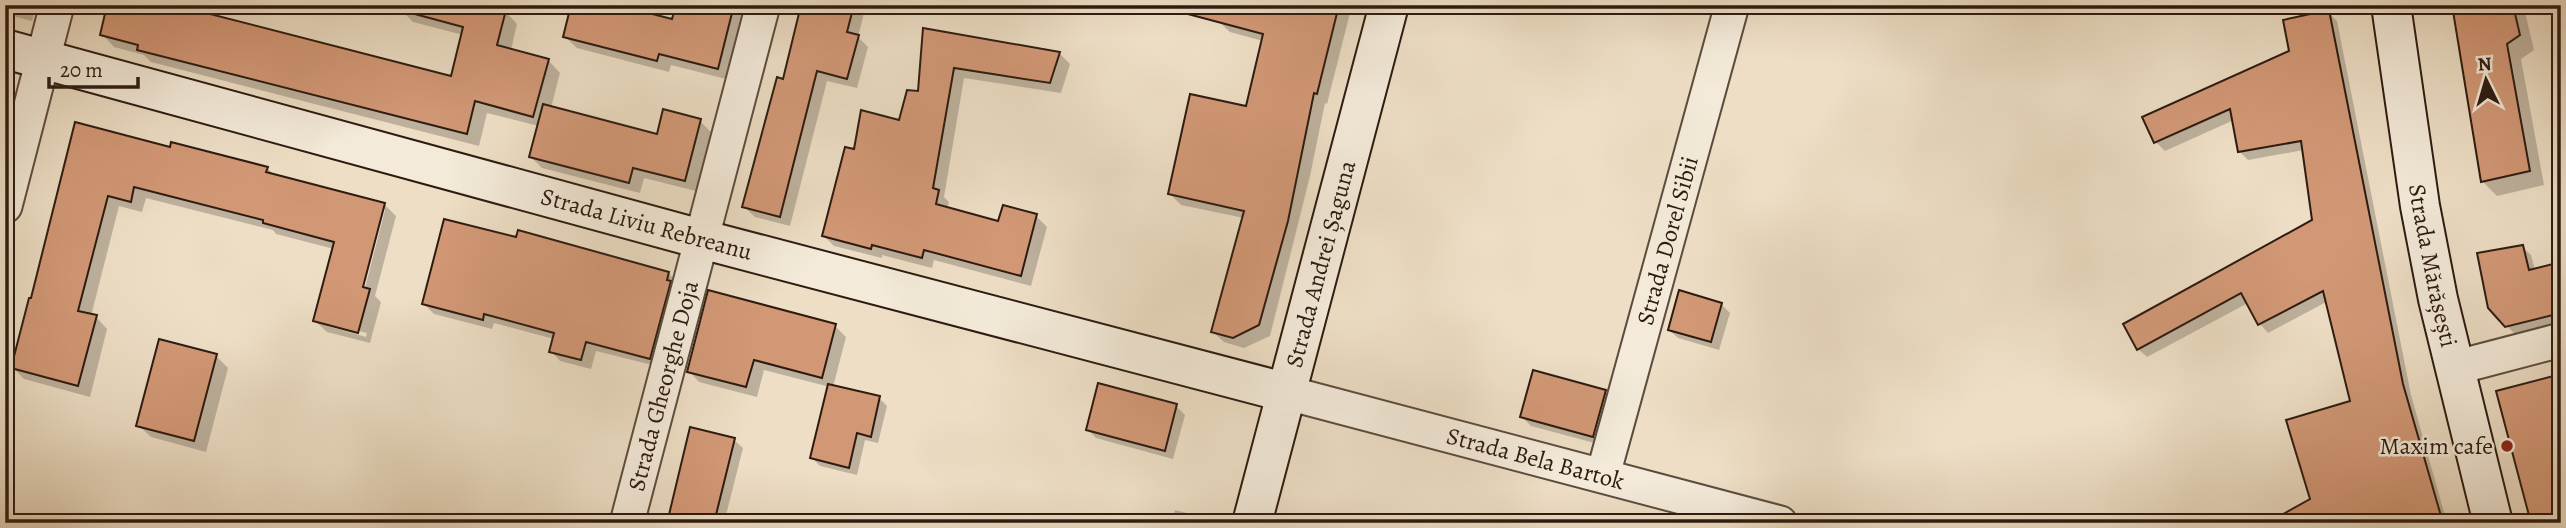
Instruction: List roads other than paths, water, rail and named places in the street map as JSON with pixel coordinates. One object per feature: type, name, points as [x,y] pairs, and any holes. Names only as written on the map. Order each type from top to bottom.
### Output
[{"type":"street","points":[[5,206],[57,5]]},
{"type":"street","name":"Strada Gheorghe Doja","points":[[627,523],[763,5]]},
{"type":"street","name":"Strada Andrei Șaguna","points":[[1252,523],[1289,393],[1389,5]]},
{"type":"street","name":"Strada Dorel Sibii","points":[[1603,475],[1732,5]]},
{"type":"street","name":"Strada Mărășești","points":[[2391,5],[2420,206],[2438,299],[2493,523]]},
{"type":"street","name":"Strada Liviu Rebreanu","points":[[5,50],[701,239],[1289,393]]},
{"type":"street","points":[[2454,368],[2561,340]]},
{"type":"street","name":"Strada Bela Bartok","points":[[1289,393],[1603,475],[1729,516],[1780,523]]},
{"type":"place","name":"Maxim cafe","points":[[2507,446]]}]
